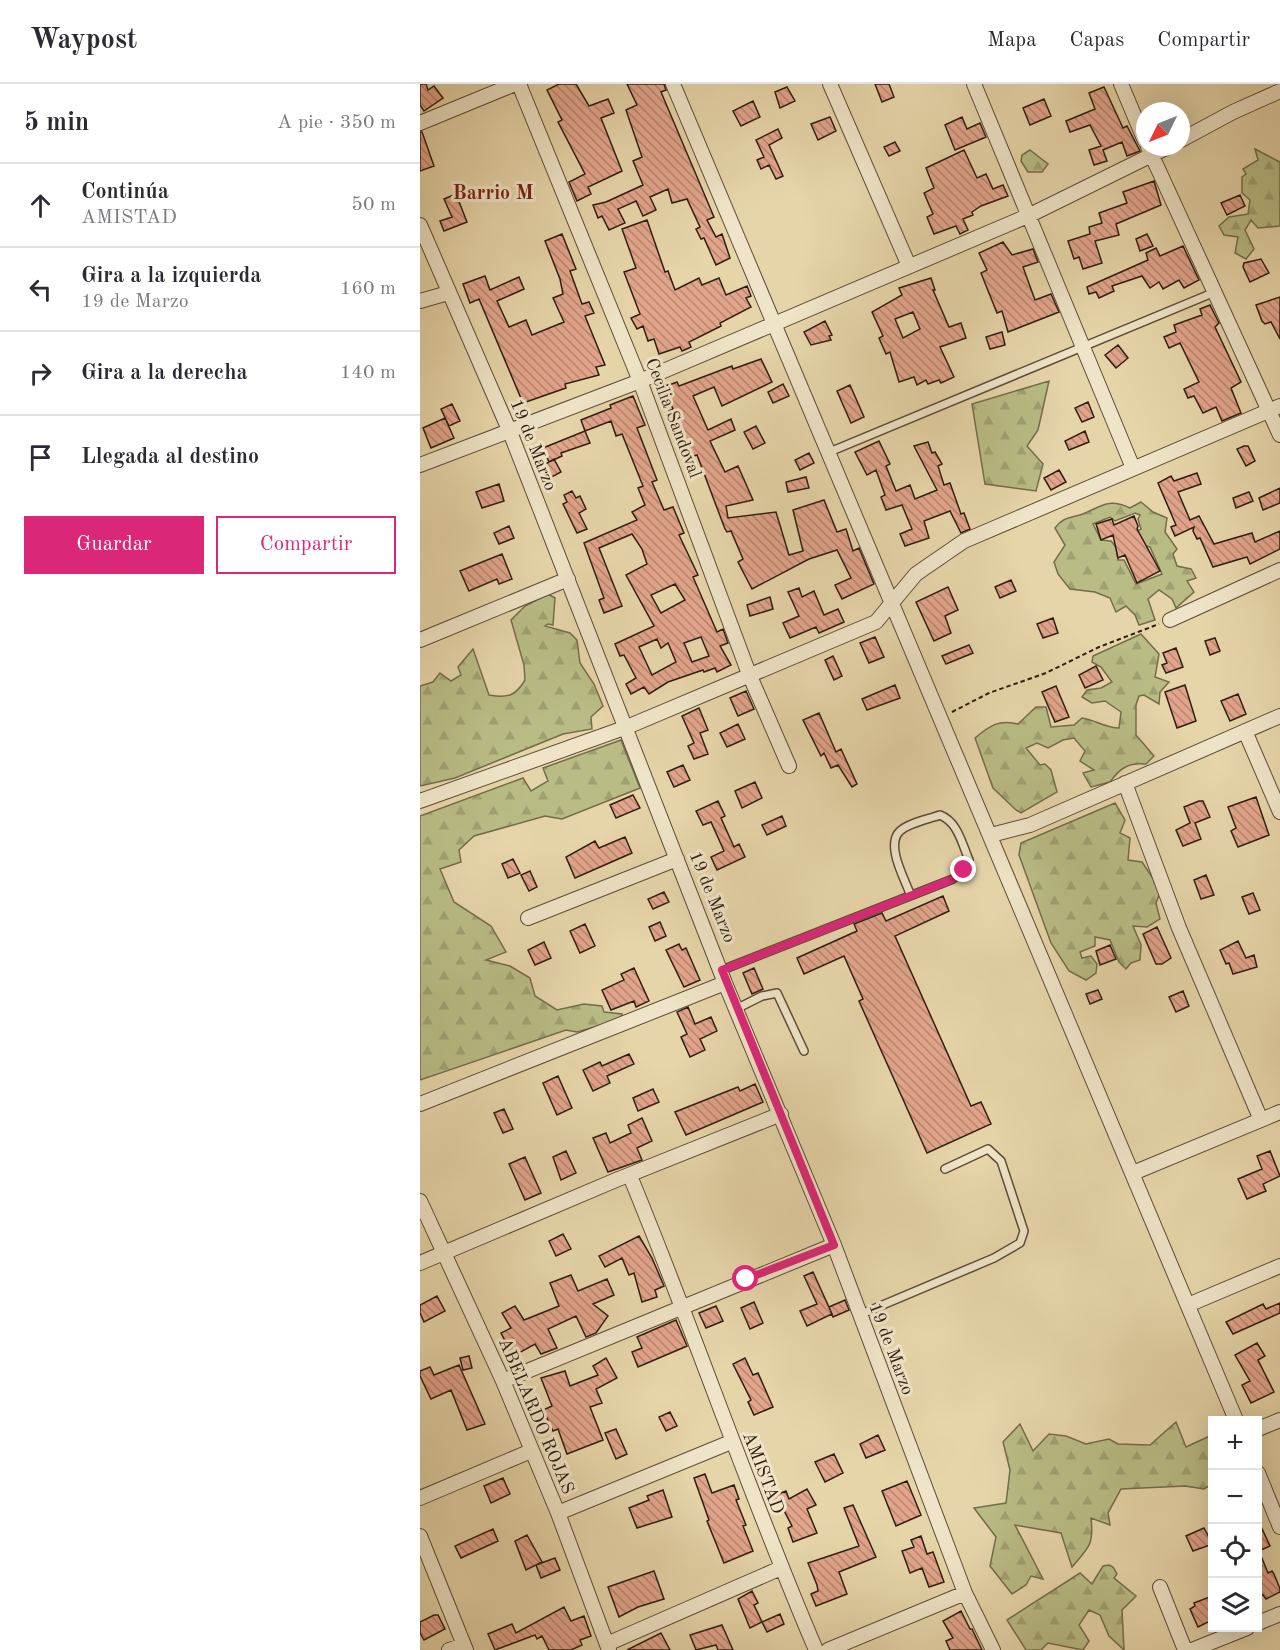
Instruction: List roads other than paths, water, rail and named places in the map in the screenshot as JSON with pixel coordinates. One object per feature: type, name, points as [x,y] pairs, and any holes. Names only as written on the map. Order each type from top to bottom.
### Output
[{"type":"street","points":[[420,123],[517,84]]},
{"type":"street","name":"Cecilia Sandoval","points":[[517,84],[640,381],[749,674],[789,766]]},
{"type":"street","points":[[673,84],[772,324],[991,835],[1234,1416]]},
{"type":"street","points":[[830,84],[909,266]]},
{"type":"street","points":[[974,84],[1133,468]]},
{"type":"street","points":[[1121,84],[1136,120]]},
{"type":"street","points":[[1190,135],[1233,112],[1280,91]]},
{"type":"street","points":[[420,465],[640,381],[1030,215],[1141,156]]},
{"type":"street","points":[[1151,156],[1215,292],[1275,408],[1280,435]]},
{"type":"street","name":"19 de Marzo","points":[[420,225],[447,293],[510,432],[736,1009],[834,1245],[965,1593],[993,1650]]},
{"type":"street","points":[[420,302],[447,293]]},
{"type":"street","points":[[420,801],[627,727],[876,622],[916,574],[964,541],[1275,408]]},
{"type":"street","points":[[1170,620],[1280,570]]},
{"type":"street","points":[[420,640],[568,579]]},
{"type":"street","points":[[991,835],[1030,825],[1280,716]]},
{"type":"street","points":[[1245,731],[1280,812]]},
{"type":"street","points":[[1125,783],[1179,928],[1261,1120]]},
{"type":"street","points":[[528,918],[677,859]]},
{"type":"street","points":[[420,1104],[724,977]]},
{"type":"street","points":[[1133,1173],[1280,1112]]},
{"type":"street","points":[[420,1263],[781,1113]]},
{"type":"street","name":"AMISTAD","points":[[630,1176],[682,1307],[731,1442],[816,1650]]},
{"type":"street","name":"ABELARDO ROJAS","points":[[420,1202],[503,1382],[558,1513],[608,1647]]},
{"type":"street","points":[[503,1382],[834,1245]]},
{"type":"street","points":[[1188,1305],[1280,1266]]},
{"type":"street","points":[[1262,1427],[1280,1420]]},
{"type":"street","points":[[558,1513],[731,1442]]},
{"type":"street","points":[[420,1498],[531,1450]]},
{"type":"street","points":[[1262,1485],[1280,1527]]},
{"type":"street","points":[[420,1536],[465,1648],[449,1650]]},
{"type":"street","points":[[608,1647],[781,1568]]},
{"type":"street","points":[[1160,1587],[1185,1650]]},
{"type":"street","points":[[828,1650],[965,1593]]},
{"type":"street","points":[[1262,1621],[1280,1614]]},
{"type":"street","points":[[1192,1650],[1237,1632]]},
{"type":"lane","points":[[827,453],[1215,292]]},
{"type":"lane","points":[[724,977],[910,894],[953,879],[964,870],[969,860],[955,825],[940,815],[901,830],[895,838],[894,848],[910,894]]},
{"type":"lane","points":[[736,1009],[762,996],[777,993],[804,1051]]},
{"type":"lane","points":[[859,1315],[994,1258],[1020,1243],[1024,1232],[1001,1161],[996,1154],[988,1149],[945,1169]]},
{"type":"district","name":"Barrio M","points":[[493,194]]}]
